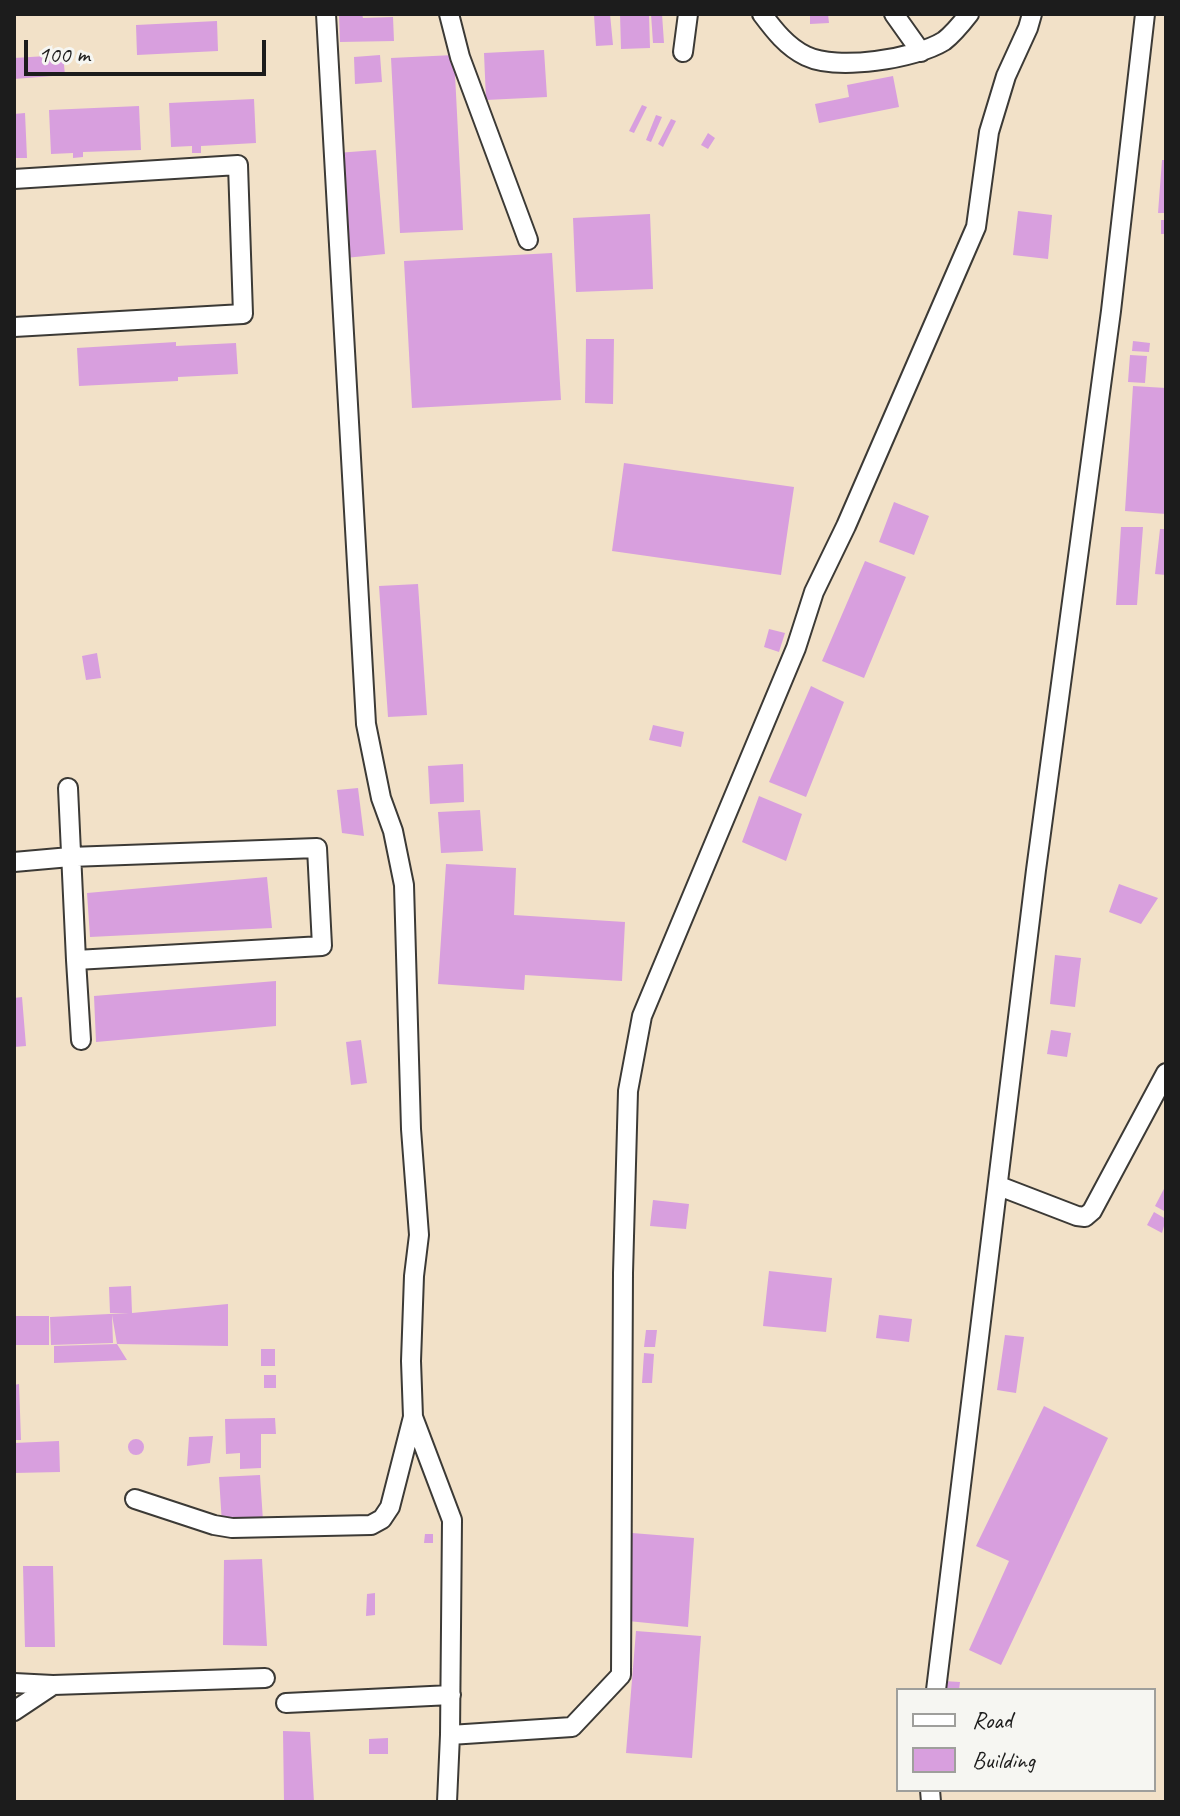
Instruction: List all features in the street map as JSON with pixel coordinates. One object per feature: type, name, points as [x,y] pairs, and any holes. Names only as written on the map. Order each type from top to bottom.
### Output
[{"type":"street","points":[[135,1499],[232,1528],[371,1525],[382,1519],[390,1507],[413,1417],[411,1361],[419,1235],[411,1129],[404,885],[366,724],[326,14]]},
{"type":"street","points":[[449,14],[460,57],[528,240]]},
{"type":"street","points":[[683,52],[688,14]]},
{"type":"street","points":[[762,14],[778,36],[806,56],[826,62],[892,60],[921,52],[946,40],[969,14]]},
{"type":"street","points":[[894,14],[921,52]]},
{"type":"street","points":[[450,1735],[572,1727],[621,1675],[623,1288],[628,1091],[642,1016],[796,648],[814,592],[846,526],[976,227],[989,132],[1006,76],[1032,14]]},
{"type":"street","points":[[936,1688],[1036,870],[1111,311],[1145,14]]},
{"type":"street","points":[[14,179],[238,165],[243,314],[14,327]]},
{"type":"street","points":[[68,788],[81,1040]]},
{"type":"street","points":[[14,862],[70,857],[317,848],[322,946],[76,960]]},
{"type":"street","points":[[999,1186],[1085,1217],[1092,1211],[1166,1073]]},
{"type":"street","points":[[413,1417],[452,1520],[447,1802]]},
{"type":"street","points":[[14,1683],[53,1685],[265,1678]]},
{"type":"street","points":[[14,1711],[53,1685]]},
{"type":"street","points":[[286,1703],[451,1695]]},
{"type":"building","points":[[339,14],[362,14],[363,18],[393,17],[394,41],[340,42]]},
{"type":"building","points":[[610,14],[613,45],[596,46],[594,15]]},
{"type":"building","points":[[620,14],[649,14],[650,48],[621,49]]},
{"type":"building","points":[[651,14],[662,14],[664,43],[653,43]]},
{"type":"building","points":[[810,14],[828,14],[829,23],[810,24]]},
{"type":"building","points":[[217,21],[218,51],[137,55],[136,25]]},
{"type":"building","points":[[544,50],[547,97],[486,100],[484,53]]},
{"type":"building","points":[[63,55],[65,75],[14,79],[14,58]]},
{"type":"building","points":[[380,55],[382,82],[355,84],[354,57]]},
{"type":"building","points":[[454,55],[463,230],[400,233],[391,58]]},
{"type":"building","points":[[893,76],[899,107],[819,123],[815,104],[849,97],[847,85]]},
{"type":"building","points":[[254,99],[256,143],[201,146],[201,153],[192,153],[192,146],[171,147],[169,103]]},
{"type":"building","points":[[642,105],[647,107],[634,133],[629,131]]},
{"type":"building","points":[[139,106],[141,150],[83,152],[83,157],[73,158],[73,153],[51,154],[49,110]]},
{"type":"building","points":[[25,113],[27,158],[14,158],[14,114]]},
{"type":"building","points":[[656,115],[662,117],[651,142],[646,140]]},
{"type":"building","points":[[671,119],[676,121],[663,147],[658,144]]},
{"type":"building","points":[[708,133],[715,138],[708,149],[701,145]]},
{"type":"building","points":[[376,150],[385,254],[345,258],[337,153]]},
{"type":"building","points":[[1162,160],[1166,160],[1166,213],[1158,213]]},
{"type":"building","points":[[1018,211],[1052,215],[1048,259],[1013,255]]},
{"type":"building","points":[[650,214],[653,289],[576,292],[573,218]]},
{"type":"building","points":[[1161,220],[1166,220],[1166,234],[1161,234]]},
{"type":"building","points":[[552,253],[561,400],[412,408],[404,261]]},
{"type":"building","points":[[586,339],[614,339],[613,404],[585,403]]},
{"type":"building","points":[[1133,341],[1150,343],[1149,352],[1132,351]]},
{"type":"building","points":[[176,342],[176,346],[236,343],[238,374],[178,377],[178,381],[79,386],[77,348]]},
{"type":"building","points":[[1130,355],[1147,356],[1145,383],[1128,382]]},
{"type":"building","points":[[1133,386],[1166,388],[1166,514],[1125,511]]},
{"type":"building","points":[[624,463],[794,487],[781,575],[612,551]]},
{"type":"building","points":[[894,502],[929,516],[914,555],[879,542]]},
{"type":"building","points":[[1121,527],[1143,527],[1137,605],[1116,605]]},
{"type":"building","points":[[1160,529],[1166,529],[1166,575],[1155,574]]},
{"type":"building","points":[[865,561],[906,577],[864,678],[822,661]]},
{"type":"building","points":[[418,584],[427,715],[388,717],[379,586]]},
{"type":"building","points":[[769,629],[785,633],[779,652],[764,647]]},
{"type":"building","points":[[97,653],[101,678],[86,680],[82,656]]},
{"type":"building","points":[[811,686],[844,702],[806,797],[769,782]]},
{"type":"building","points":[[653,725],[684,732],[681,747],[649,740]]},
{"type":"building","points":[[463,764],[464,802],[430,804],[428,766]]},
{"type":"building","points":[[358,788],[364,836],[342,833],[337,790]]},
{"type":"building","points":[[759,796],[802,814],[786,861],[742,842]]},
{"type":"building","points":[[480,810],[483,851],[441,853],[438,812]]},
{"type":"building","points":[[446,864],[516,868],[514,915],[625,922],[622,981],[525,975],[524,990],[438,984]]},
{"type":"building","points":[[267,877],[272,928],[90,937],[87,893]]},
{"type":"building","points":[[1119,884],[1158,898],[1141,924],[1109,912]]},
{"type":"building","points":[[1055,955],[1081,958],[1075,1007],[1050,1004]]},
{"type":"building","points":[[276,981],[276,1026],[96,1042],[94,996]]},
{"type":"building","points":[[22,997],[26,1046],[14,1047],[14,998]]},
{"type":"building","points":[[1051,1030],[1071,1033],[1067,1057],[1047,1054]]},
{"type":"building","points":[[361,1040],[367,1083],[351,1085],[346,1042]]},
{"type":"building","points":[[1166,1185],[1166,1212],[1155,1206]]},
{"type":"building","points":[[653,1200],[689,1204],[686,1229],[650,1226]]},
{"type":"building","points":[[1154,1212],[1166,1219],[1162,1233],[1147,1225]]},
{"type":"building","points":[[769,1271],[832,1278],[826,1332],[763,1326]]},
{"type":"building","points":[[131,1286],[132,1313],[228,1304],[228,1346],[117,1344],[112,1315],[113,1343],[51,1345],[50,1317],[129,1313],[110,1313],[109,1287]]},
{"type":"building","points":[[879,1315],[912,1319],[909,1342],[876,1338]]},
{"type":"building","points":[[14,1316],[49,1316],[49,1345],[14,1345]]},
{"type":"building","points":[[646,1330],[657,1330],[655,1347],[644,1347]]},
{"type":"building","points":[[1005,1335],[1024,1337],[1016,1393],[997,1390]]},
{"type":"building","points":[[117,1344],[127,1360],[54,1363],[54,1346]]},
{"type":"building","points":[[261,1349],[275,1349],[275,1366],[261,1366]]},
{"type":"building","points":[[644,1353],[654,1354],[652,1383],[642,1383]]},
{"type":"building","points":[[264,1375],[276,1375],[276,1388],[264,1388]]},
{"type":"building","points":[[19,1384],[21,1440],[14,1440],[14,1385]]},
{"type":"building","points":[[1044,1406],[1108,1438],[1001,1665],[969,1650],[1009,1561],[976,1546]]},
{"type":"building","points":[[275,1418],[276,1434],[261,1434],[261,1468],[240,1469],[240,1453],[226,1454],[225,1419]]},
{"type":"building","points":[[213,1436],[210,1463],[187,1466],[189,1437]]},
{"type":"building","points":[[136,1439],[142,1441],[142,1453],[136,1455],[130,1453],[128,1447],[130,1441]]},
{"type":"building","points":[[59,1441],[60,1472],[14,1473],[14,1443]]},
{"type":"building","points":[[260,1475],[263,1521],[222,1524],[219,1477]]},
{"type":"building","points":[[632,1533],[694,1538],[688,1627],[628,1621]]},
{"type":"building","points":[[425,1534],[433,1534],[433,1543],[424,1543]]},
{"type":"building","points":[[262,1559],[267,1646],[223,1645],[224,1560]]},
{"type":"building","points":[[23,1566],[53,1566],[55,1647],[25,1647]]},
{"type":"building","points":[[375,1593],[375,1615],[366,1616],[367,1594]]},
{"type":"building","points":[[636,1631],[701,1636],[692,1758],[626,1753]]},
{"type":"building","points":[[943,1681],[960,1682],[959,1688],[943,1688]]},
{"type":"building","points":[[283,1731],[310,1732],[314,1802],[284,1802]]},
{"type":"building","points":[[388,1738],[388,1754],[369,1754],[369,1739]]}]
